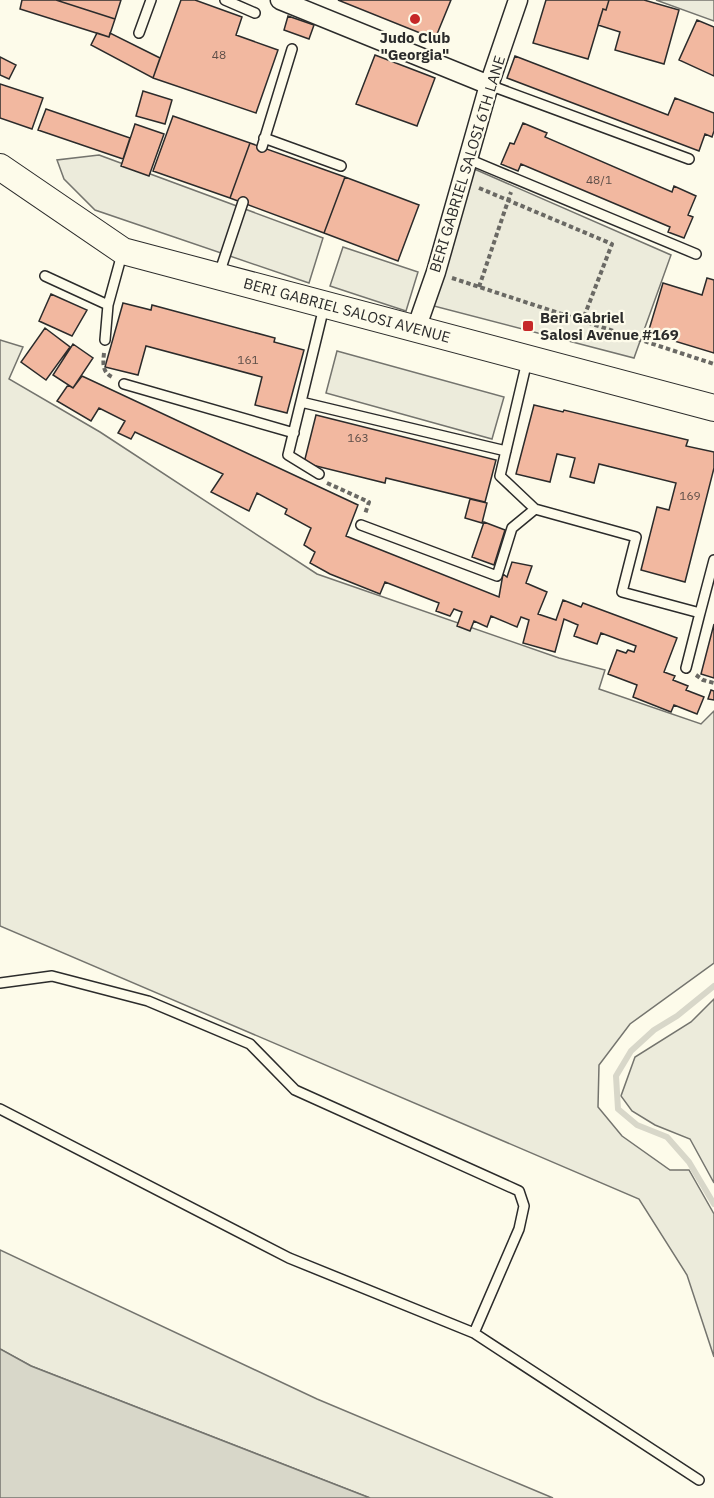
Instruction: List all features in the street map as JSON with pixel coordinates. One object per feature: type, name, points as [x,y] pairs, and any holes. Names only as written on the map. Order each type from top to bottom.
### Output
[{"type":"main road","name":"BERI GABRIEL SALOSI AVENUE","points":[[0,167],[123,251],[714,408]]},
{"type":"street","points":[[280,0],[310,6],[489,85]]},
{"type":"street","name":"BERI GABRIEL SALOSI 6TH LANE","points":[[416,328],[436,272],[489,85],[518,0]]},
{"type":"lane","points":[[140,33],[151,0]]},
{"type":"lane","points":[[225,0],[255,13]]},
{"type":"lane","points":[[292,49],[263,142],[341,166]]},
{"type":"lane","points":[[489,85],[689,159]]},
{"type":"lane","points":[[468,159],[516,177],[696,254]]},
{"type":"lane","points":[[218,277],[243,202]]},
{"type":"lane","points":[[105,340],[108,305],[123,251]]},
{"type":"lane","points":[[45,276],[108,305]]},
{"type":"lane","points":[[319,474],[288,455],[325,305]]},
{"type":"lane","points":[[528,358],[500,476],[535,509],[636,537],[622,592],[700,613]]},
{"type":"lane","points":[[124,384],[294,433]]},
{"type":"lane","points":[[301,402],[506,451]]},
{"type":"lane","points":[[361,525],[497,576],[512,528],[535,509]]},
{"type":"lane","points":[[686,668],[714,560]]},
{"type":"lane","points":[[0,983],[52,976],[148,1001],[250,1044],[295,1090],[519,1191],[524,1206],[519,1229],[474,1333]]},
{"type":"lane","points":[[0,1109],[289,1258],[474,1333],[699,1479]]},
{"type":"path","points":[[479,287],[516,177]]},
{"type":"path","points":[[462,180],[612,244],[582,322]]},
{"type":"path","points":[[436,272],[714,364]]},
{"type":"path","points":[[105,340],[103,366],[108,375],[124,384]]},
{"type":"path","points":[[319,474],[323,481],[369,502],[361,525]]},
{"type":"shaded area","points":[[656,0],[714,0],[714,21]]},
{"type":"shaded area","points":[[99,155],[323,238],[309,283],[95,210],[64,179],[57,160]]},
{"type":"shaded area","points":[[472,168],[671,255],[634,358],[430,305]]},
{"type":"shaded area","points":[[343,247],[418,272],[406,311],[330,286]]},
{"type":"shaded area","points":[[0,340],[23,347],[9,379],[100,432],[317,574],[559,658],[605,670],[599,689],[701,724],[714,711],[714,963],[630,1024],[599,1065],[598,1107],[622,1136],[670,1170],[689,1170],[714,1214],[714,1357],[687,1275],[639,1199],[0,926]]},
{"type":"shaded area","points":[[337,351],[504,397],[492,439],[326,393]]},
{"type":"shaded area","points":[[714,999],[714,1183],[690,1139],[655,1125],[632,1111],[621,1096],[635,1057],[691,1022]]},
{"type":"shaded area","points":[[0,1250],[317,1399],[553,1498],[370,1498],[31,1366],[0,1349]]},
{"type":"shaded area","points":[[0,1349],[31,1366],[370,1498],[0,1498]]},
{"type":"building","points":[[22,0],[56,0],[115,19],[109,37],[20,9]]},
{"type":"building","points":[[56,0],[121,0],[115,19]]},
{"type":"building","points":[[181,0],[195,0],[242,17],[236,35],[278,50],[256,113],[153,78]]},
{"type":"building","name":"Judo Club \"Georgia\"","points":[[338,0],[451,0],[435,39]]},
{"type":"building","points":[[546,0],[609,0],[606,10],[603,9],[588,59],[533,43]]},
{"type":"building","points":[[609,0],[644,0],[679,10],[664,64],[615,50],[620,32],[598,25],[603,9],[606,10]]},
{"type":"building","points":[[288,16],[314,25],[309,39],[284,30]]},
{"type":"building","points":[[697,20],[714,27],[714,76],[679,60]]},
{"type":"building","points":[[97,33],[109,37],[110,33],[160,58],[153,78],[91,45]]},
{"type":"building","points":[[375,55],[435,78],[417,126],[356,104]]},
{"type":"building","points":[[515,56],[668,115],[675,98],[714,113],[712,137],[705,134],[699,151],[507,78]]},
{"type":"building","points":[[0,57],[16,65],[9,79],[0,75]]},
{"type":"building","points":[[0,84],[43,98],[32,129],[0,118]]},
{"type":"building","points":[[143,91],[172,100],[165,124],[136,116]]},
{"type":"building","points":[[46,109],[130,138],[123,159],[38,130]]},
{"type":"building","points":[[173,116],[250,143],[230,198],[153,171]]},
{"type":"building","points":[[523,123],[547,133],[545,137],[672,192],[674,186],[696,196],[688,215],[693,217],[684,238],[668,232],[670,227],[521,164],[518,171],[501,164],[510,143],[514,144]]},
{"type":"building","points":[[135,124],[164,134],[149,176],[121,166]]},
{"type":"building","points":[[250,143],[345,177],[324,233],[230,198]]},
{"type":"building","points":[[345,177],[419,205],[398,261],[324,233]]},
{"type":"building","points":[[707,278],[714,280],[714,353],[648,333],[663,283],[702,295]]},
{"type":"building","points":[[51,294],[87,310],[72,336],[39,321]]},
{"type":"building","points":[[123,303],[151,310],[152,305],[275,338],[274,342],[304,350],[287,413],[255,405],[262,377],[146,346],[138,375],[105,367]]},
{"type":"building","points":[[45,328],[70,347],[46,380],[21,362]]},
{"type":"building","points":[[73,344],[93,358],[73,388],[53,375]]},
{"type":"building","points":[[82,376],[358,505],[346,536],[499,597],[503,574],[507,577],[512,562],[532,566],[526,583],[547,592],[538,614],[556,620],[563,600],[581,607],[583,603],[677,638],[664,672],[675,676],[673,680],[688,686],[686,690],[704,697],[697,714],[674,705],[671,712],[633,697],[637,685],[608,674],[617,650],[626,653],[628,650],[634,652],[636,646],[601,633],[597,644],[574,636],[578,625],[564,619],[555,652],[523,643],[529,620],[521,617],[517,627],[491,616],[487,627],[474,621],[470,631],[457,626],[462,612],[454,609],[450,616],[436,611],[439,603],[385,582],[380,594],[330,574],[310,563],[315,552],[304,545],[311,528],[285,514],[287,509],[257,493],[249,511],[211,492],[223,474],[135,432],[131,439],[118,433],[125,421],[99,408],[91,421],[57,401],[68,385],[73,388]]},
{"type":"building","points":[[534,405],[688,440],[686,446],[714,452],[714,468],[685,582],[641,570],[657,507],[669,510],[676,483],[599,464],[594,483],[570,477],[575,458],[557,454],[550,482],[516,474]]},
{"type":"building","points":[[316,415],[496,460],[485,502],[386,478],[385,483],[304,463]]},
{"type":"building","points":[[470,499],[487,503],[482,523],[465,518]]},
{"type":"building","points":[[484,522],[505,530],[494,565],[472,557]]},
{"type":"building","points":[[714,624],[714,678],[701,674]]},
{"type":"building","points":[[711,690],[714,691],[714,700],[708,699]]},
{"type":"waterway","points":[[714,986],[677,1016],[654,1030],[631,1051],[616,1076],[618,1109],[637,1125],[667,1137],[689,1162],[714,1204]]},
{"type":"place","name":"Judo Club \"Georgia\"","points":[[415,19]]},
{"type":"place","name":"Beri Gabriel Salosi Avenue #169","points":[[528,326]]}]
